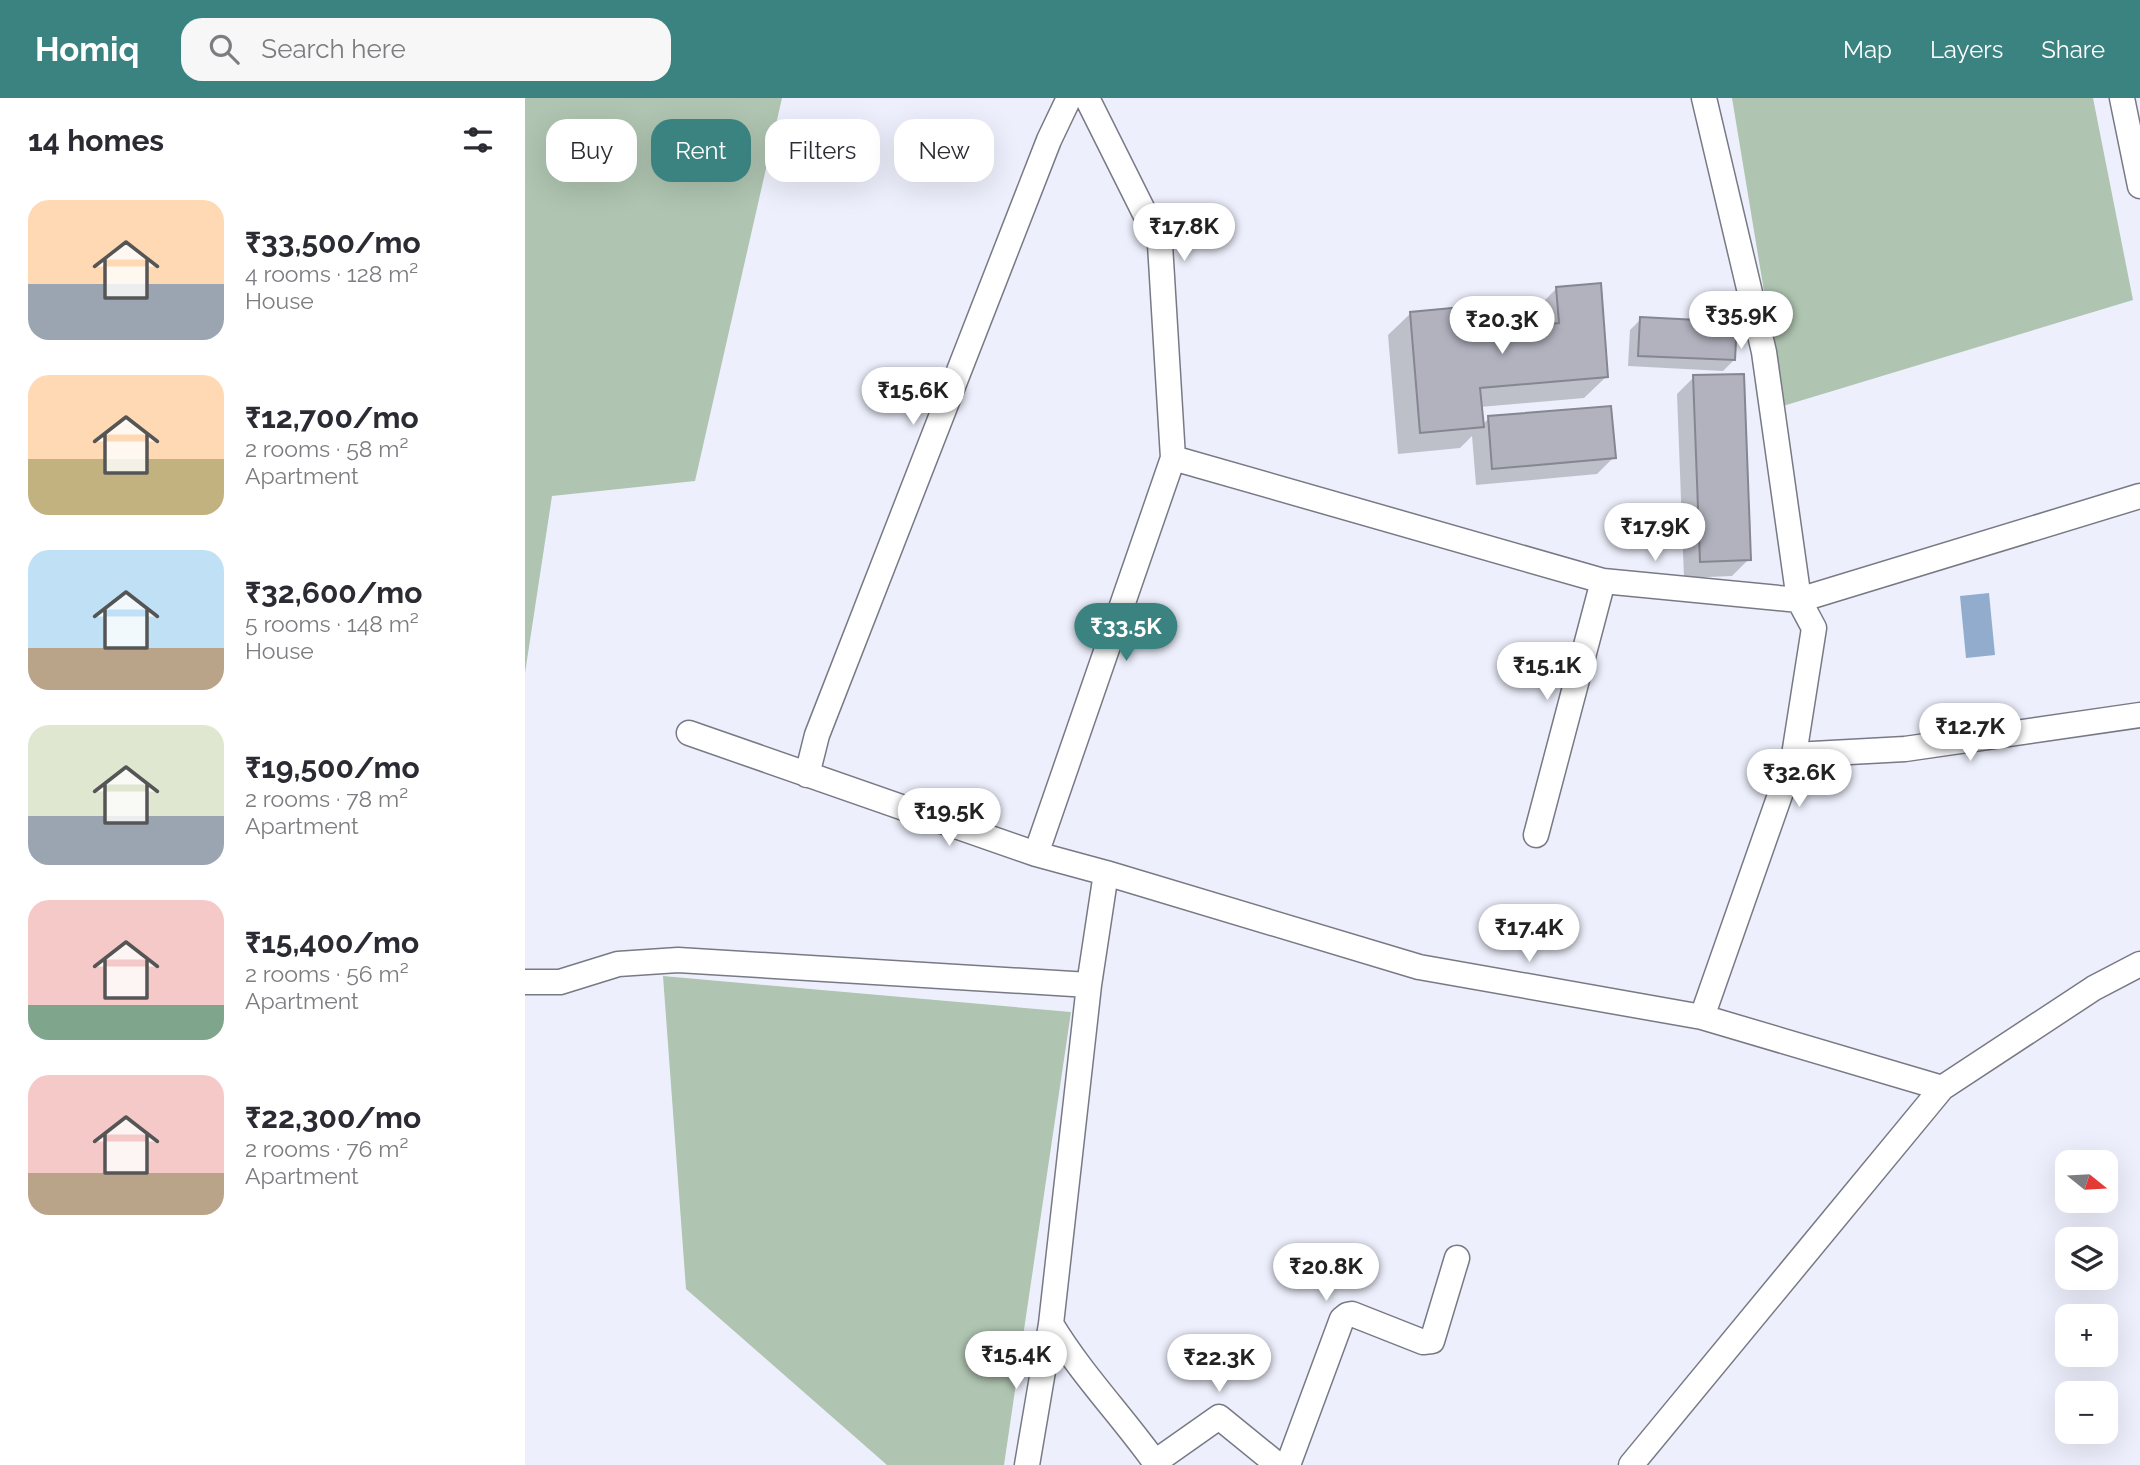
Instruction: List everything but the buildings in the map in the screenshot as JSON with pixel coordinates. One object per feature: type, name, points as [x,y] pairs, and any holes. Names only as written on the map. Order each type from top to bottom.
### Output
[{"type":"street","points":[[807,775],[817,735],[1049,140],[1069,98]]},
{"type":"street","points":[[1036,854],[1173,458],[1160,244],[1087,98]]},
{"type":"street","points":[[1702,1017],[1794,755],[1814,628],[1799,600],[1764,352],[1704,98]]},
{"type":"street","points":[[2122,98],[2136,139],[2140,186]]},
{"type":"street","points":[[1173,458],[1603,581],[1799,600],[2140,496]]},
{"type":"street","points":[[1536,835],[1603,581]]},
{"type":"street","points":[[1794,755],[1905,750],[2140,715]]},
{"type":"street","points":[[689,733],[1036,854],[1419,967],[1702,1017],[1942,1088]]},
{"type":"street","points":[[1027,1465],[1051,1324],[1089,985],[1106,873]]},
{"type":"street","points":[[525,982],[560,982],[618,964],[678,960],[1089,985]]},
{"type":"street","points":[[1631,1465],[1942,1088],[2094,988],[2140,964]]},
{"type":"street","points":[[1288,1465],[1342,1319],[1352,1314],[1423,1342],[1432,1341],[1457,1258]]},
{"type":"street","points":[[1051,1324],[1071,1357],[1127,1424],[1156,1464],[1219,1417],[1278,1465]]},
{"type":"green space","points":[[525,98],[782,98],[777,119],[765,119],[765,173],[695,481],[552,496],[525,673]]},
{"type":"green space","points":[[1732,98],[2093,98],[2133,300],[1783,406]]},
{"type":"green space","points":[[663,976],[1071,1012],[1004,1465],[887,1465],[686,1289]]},
{"type":"water","points":[[1989,593],[1995,655],[1966,658],[1960,596]]}]
